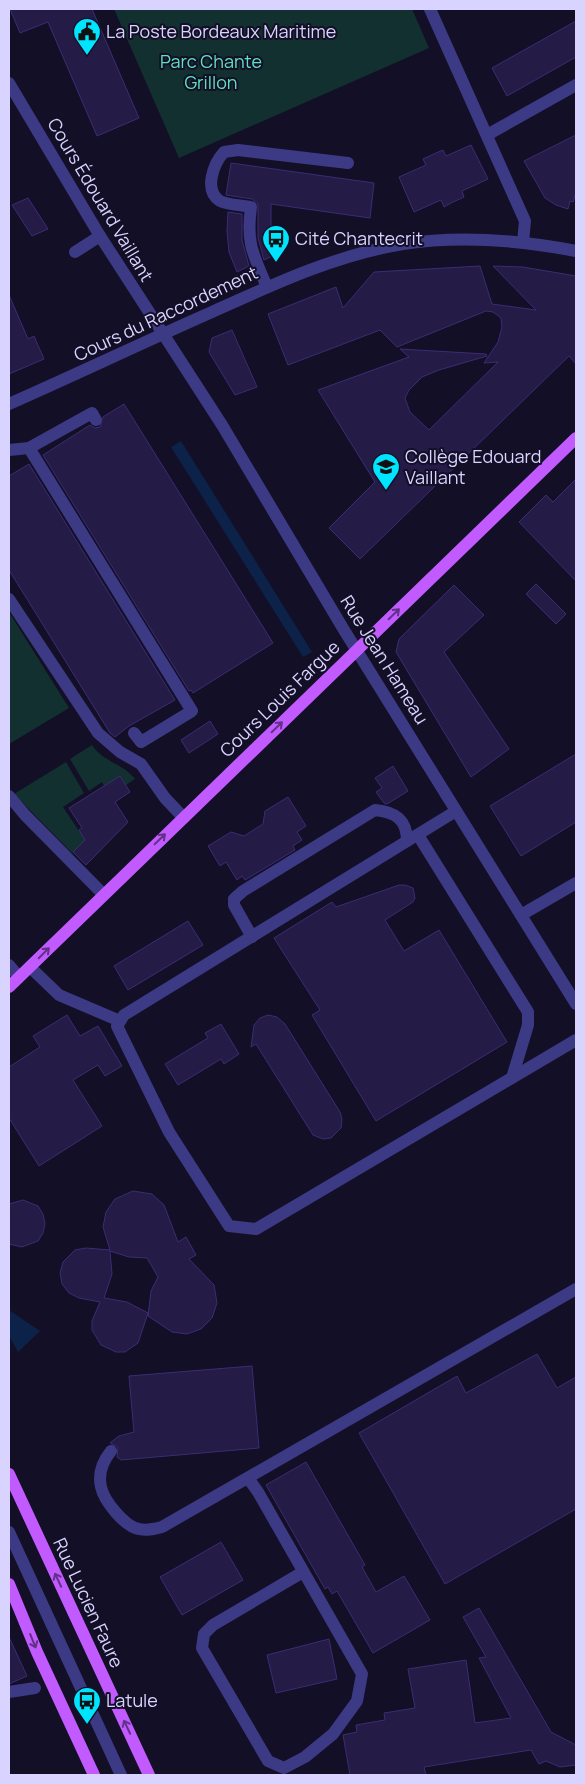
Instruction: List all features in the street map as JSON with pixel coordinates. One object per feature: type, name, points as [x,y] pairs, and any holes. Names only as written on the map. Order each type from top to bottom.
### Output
[{"type":"main road","name":"Cours Louis Fargue","points":[[9,987],[576,438]]},
{"type":"main road","name":"Rue Lucien Faure","points":[[9,1474],[149,1775]]},
{"type":"main road","points":[[9,1584],[37,1652],[94,1775]]},
{"type":"street","points":[[430,9],[525,221],[523,242]]},
{"type":"street","name":"Cours Édouard Vaillant","points":[[9,82],[100,236],[163,334]]},
{"type":"street","points":[[487,135],[576,85]]},
{"type":"street","points":[[267,287],[250,245],[248,230],[251,207],[222,202],[215,197],[211,184],[216,161],[224,152],[238,150],[348,164]]},
{"type":"street","points":[[74,252],[100,236]]},
{"type":"street","name":"Cours du Raccordement","points":[[9,404],[267,287],[356,254],[404,244],[455,239],[523,242],[576,251]]},
{"type":"street","name":"Rue Jean Hameau","points":[[163,334],[294,542],[357,649],[576,1004]]},
{"type":"street","points":[[9,450],[29,448],[92,413],[96,420]]},
{"type":"street","points":[[29,448],[192,711],[141,742],[134,732]]},
{"type":"street","points":[[9,599],[44,655],[98,733],[120,752],[141,764],[165,798],[183,817]]},
{"type":"street","points":[[9,796],[24,815],[103,894]]},
{"type":"street","points":[[252,937],[234,905],[234,899],[243,891],[376,810],[389,811],[407,828],[528,1012],[528,1025],[512,1078]]},
{"type":"street","points":[[456,811],[124,1015],[117,1026],[169,1132],[229,1226],[256,1229],[576,1040]]},
{"type":"street","points":[[521,915],[576,883]]},
{"type":"street","points":[[9,965],[19,977]]},
{"type":"street","points":[[30,967],[59,995],[120,1021]]},
{"type":"street","points":[[111,1451],[105,1458],[100,1473],[101,1489],[121,1520],[137,1529],[150,1530],[162,1527],[576,1289]]},
{"type":"street","points":[[248,1478],[304,1572],[362,1674],[357,1701],[333,1734],[306,1757],[284,1768],[268,1761],[202,1648],[204,1634],[213,1625],[304,1572]]},
{"type":"street","points":[[9,1532],[121,1775]]},
{"type":"street","points":[[9,1692],[35,1688]]},
{"type":"green space","name":"Parc Chante Grillon","points":[[114,9],[412,9],[429,48],[179,158]]},
{"type":"green space","points":[[9,612],[69,708],[9,744]]},
{"type":"green space","points":[[92,745],[102,755],[135,779],[126,785],[120,776],[104,786],[102,782],[89,791],[70,759]]},
{"type":"green space","points":[[66,762],[84,793],[63,807],[85,840],[72,853],[14,794]]},
{"type":"water","points":[[181,441],[312,652],[303,657],[171,447]]},
{"type":"water","points":[[9,1310],[40,1331],[18,1352],[9,1336]]},
{"type":"building","name":"La Poste Bordeaux Maritime","points":[[10,9],[92,9],[139,118],[97,136],[48,22],[20,33]]},
{"type":"building","points":[[576,21],[576,57],[507,96],[492,68]]},
{"type":"building","points":[[576,135],[576,192],[573,202],[570,201],[568,209],[556,205],[545,198],[524,161]]},
{"type":"building","points":[[471,145],[488,179],[462,191],[464,197],[444,207],[441,200],[414,212],[399,177],[426,165],[423,159],[436,153],[443,150],[446,156]]},
{"type":"building","points":[[231,163],[374,183],[370,218],[271,204],[271,235],[277,254],[264,260],[258,238],[258,204],[252,199],[226,195]]},
{"type":"building","points":[[28,198],[48,229],[32,236],[12,205]]},
{"type":"building","points":[[228,212],[242,214],[242,240],[249,266],[237,272],[229,252]]},
{"type":"building","points":[[480,266],[492,304],[536,310],[493,266],[523,267],[576,276],[576,364],[569,356],[360,559],[329,528],[375,482],[318,390],[409,357],[400,349],[486,354],[487,356],[422,377],[409,390],[405,398],[410,412],[429,430],[498,362],[484,363],[498,342],[502,327],[501,318],[493,312],[486,311],[397,347],[380,330],[288,365],[268,314],[336,287],[343,308],[374,272]]},
{"type":"building","points":[[9,295],[28,339],[34,336],[44,359],[9,374]]},
{"type":"building","points":[[232,330],[257,387],[235,395],[209,352],[212,338]]},
{"type":"building","points":[[124,404],[273,643],[193,693],[191,690],[189,691],[43,455],[90,425],[95,428],[100,427],[103,417]]},
{"type":"building","points":[[29,464],[175,700],[129,726],[115,737],[110,733],[9,570],[9,476]]},
{"type":"building","points":[[576,479],[576,581],[519,522],[546,495],[553,502]]},
{"type":"building","points":[[536,584],[566,614],[556,624],[526,594]]},
{"type":"building","points":[[454,585],[484,615],[444,652],[509,749],[471,777],[396,652],[399,639]]},
{"type":"building","points":[[210,721],[218,734],[189,753],[181,740]]},
{"type":"building","points":[[576,754],[576,822],[521,856],[490,806]]},
{"type":"building","points":[[393,766],[408,791],[387,804],[384,803],[376,792],[382,788],[375,778]]},
{"type":"building","points":[[120,776],[130,792],[115,802],[128,822],[86,865],[73,852],[85,840],[79,830],[82,828],[69,808]]},
{"type":"building","points":[[288,797],[306,826],[297,832],[302,840],[293,846],[295,850],[245,880],[242,876],[237,880],[226,862],[220,866],[208,846],[231,832],[244,836],[263,824],[265,811]]},
{"type":"building","points":[[399,885],[413,888],[415,898],[413,902],[385,920],[404,951],[439,930],[507,1042],[376,1121],[312,1015],[320,1010],[274,938],[332,902],[336,907]]},
{"type":"building","points":[[188,921],[203,945],[128,990],[114,966]]},
{"type":"building","points":[[67,1015],[80,1036],[98,1026],[122,1066],[105,1076],[98,1065],[73,1080],[102,1126],[39,1166],[9,1118],[9,1067],[40,1047],[33,1036]]},
{"type":"building","points":[[268,1015],[277,1017],[285,1024],[340,1112],[342,1119],[341,1128],[331,1138],[323,1139],[313,1135],[256,1044],[251,1047],[254,1025],[260,1018]]},
{"type":"building","points":[[221,1024],[239,1054],[224,1064],[221,1059],[178,1085],[165,1064],[208,1038],[205,1033]]},
{"type":"building","points":[[133,1191],[152,1194],[164,1205],[178,1242],[186,1237],[196,1255],[189,1259],[214,1285],[217,1303],[212,1318],[201,1329],[187,1334],[172,1332],[148,1316],[151,1291],[158,1277],[147,1258],[129,1257],[110,1251],[112,1274],[104,1298],[127,1302],[148,1313],[138,1343],[125,1352],[116,1352],[101,1345],[92,1330],[92,1321],[100,1302],[79,1298],[69,1293],[62,1284],[60,1273],[63,1262],[75,1250],[86,1248],[110,1250],[103,1227],[106,1212],[115,1199]]},
{"type":"building","points":[[23,1200],[38,1206],[43,1214],[45,1224],[43,1233],[38,1241],[22,1247],[9,1244],[9,1204]]},
{"type":"building","points":[[537,1354],[557,1388],[576,1377],[576,1509],[445,1584],[359,1433],[457,1376],[466,1393]]},
{"type":"building","points":[[252,1366],[259,1448],[121,1460],[117,1457],[118,1447],[110,1443],[119,1436],[134,1432],[129,1376]]},
{"type":"building","points":[[306,1462],[365,1565],[362,1567],[376,1592],[404,1576],[430,1620],[373,1653],[337,1591],[332,1594],[328,1587],[325,1589],[266,1485]]},
{"type":"building","points":[[221,1542],[243,1580],[182,1615],[160,1577]]},
{"type":"building","points":[[479,1608],[551,1732],[576,1745],[576,1765],[560,1767],[546,1761],[539,1764],[531,1750],[424,1767],[426,1775],[350,1775],[343,1735],[357,1732],[356,1725],[385,1720],[384,1713],[415,1708],[408,1669],[466,1660],[475,1723],[511,1718],[479,1658],[486,1657],[463,1617]]},
{"type":"building","points":[[9,1637],[27,1676],[9,1684]]},
{"type":"building","points":[[329,1639],[337,1679],[276,1693],[267,1655]]},
{"type":"place","name":"La Poste Bordeaux Maritime","points":[[87,56]]},
{"type":"place","name":"Cité Chantecrit","points":[[276,263]]},
{"type":"place","name":"Collège Edouard Vaillant","points":[[386,491]]},
{"type":"place","name":"Latule","points":[[87,1725]]}]
